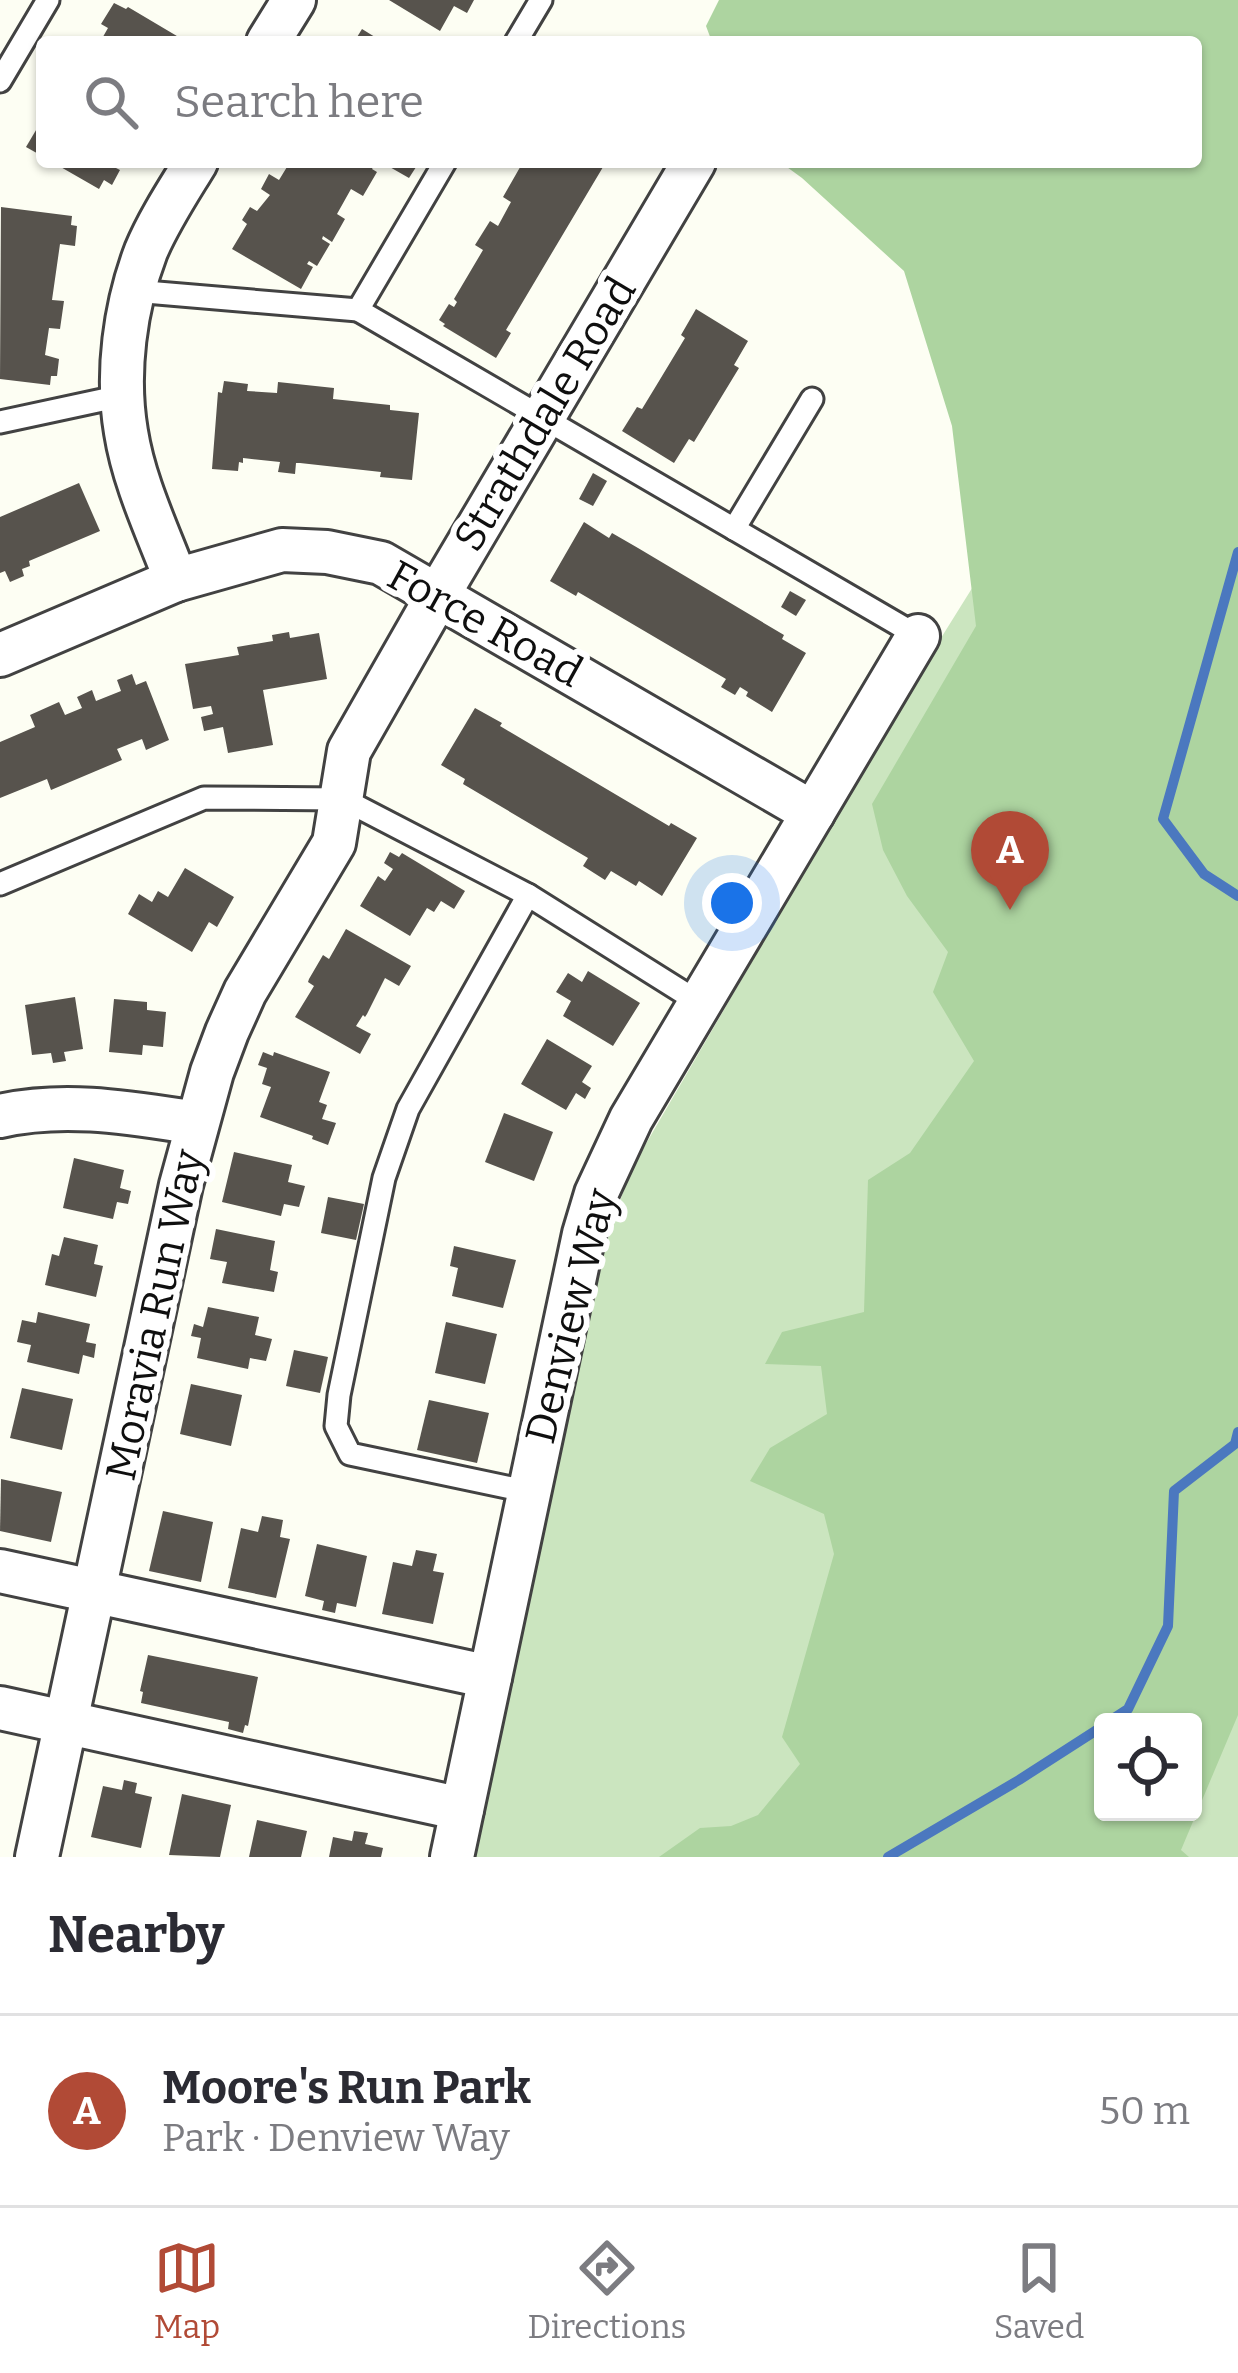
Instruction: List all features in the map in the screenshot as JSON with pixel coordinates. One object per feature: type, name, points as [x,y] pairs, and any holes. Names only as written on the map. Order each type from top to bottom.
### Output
[{"type":"street","points":[[272,36],[293,0]]},
{"type":"street","points":[[176,580],[139,482],[121,396],[126,333],[147,248],[193,168]]},
{"type":"street","name":"Strathdale Road","points":[[343,799],[349,751],[690,168]]},
{"type":"street","name":"Force Road","points":[[0,655],[176,580],[283,550],[327,552],[381,563],[813,813]]},
{"type":"street","name":"Denview Way","points":[[452,1857],[596,1194],[631,1119],[918,636]]},
{"type":"street","name":"Moravia Run Way","points":[[37,1857],[197,1123],[245,992],[334,843],[343,799]]},
{"type":"street","points":[[0,1116],[59,1108],[197,1123]]},
{"type":"street","points":[[0,1571],[490,1678]]},
{"type":"street","points":[[0,1708],[462,1809]]},
{"type":"lane","points":[[0,81],[48,0]]},
{"type":"lane","points":[[520,36],[541,0]]},
{"type":"lane","points":[[358,310],[441,168]]},
{"type":"lane","points":[[134,291],[358,310],[918,636]]},
{"type":"lane","points":[[0,422],[121,396]]},
{"type":"lane","points":[[734,529],[812,399]]},
{"type":"lane","points":[[0,884],[204,798],[343,799],[528,895],[700,1004]]},
{"type":"lane","points":[[528,895],[402,1126],[384,1178],[336,1426],[350,1454],[530,1492]]},
{"type":"green space","points":[[719,0],[1238,0],[1238,1715],[1202,1800],[1202,1713],[1094,1713],[1094,1821],[1193,1821],[1181,1850],[1189,1857],[659,1857],[700,1828],[731,1826],[758,1815],[800,1764],[782,1737],[834,1554],[824,1514],[750,1481],[770,1448],[827,1414],[821,1366],[765,1364],[782,1332],[864,1312],[868,1180],[910,1153],[974,1061],[933,992],[948,952],[907,896],[883,850],[872,804],[976,626],[952,426],[904,271],[788,168],[1202,168],[1202,36],[710,36],[706,26]]},
{"type":"green space","points":[[1238,162],[1238,1857],[469,1857],[609,1230],[633,1166],[931,654]]},
{"type":"building","points":[[389,0],[474,0],[467,13],[454,6],[440,31]]},
{"type":"building","points":[[114,3],[177,36],[103,36],[108,28],[101,24]]},
{"type":"building","points":[[36,130],[36,153],[26,147]]},
{"type":"building","points":[[62,168],[120,170],[112,185],[104,180],[99,189]]},
{"type":"building","points":[[286,168],[373,168],[377,172],[363,196],[351,189],[337,214],[345,219],[332,242],[323,236],[330,244],[317,266],[307,264],[313,267],[301,289],[232,249],[247,224],[242,220],[250,207],[257,211],[270,195],[261,189],[269,174],[279,180]]},
{"type":"building","points":[[392,168],[415,168],[409,178]]},
{"type":"building","points":[[520,168],[602,168],[506,330],[511,333],[496,358],[439,320],[449,304],[454,307],[454,299],[483,250],[475,245],[490,221],[498,226],[511,202],[503,197]]},
{"type":"building","points":[[1,207],[72,216],[71,225],[77,226],[75,246],[60,244],[52,300],[64,301],[60,329],[49,328],[45,355],[59,359],[57,376],[51,376],[50,385],[0,379]]},
{"type":"building","points":[[696,309],[748,341],[734,365],[739,368],[694,442],[689,439],[674,463],[622,431],[656,386],[685,338],[681,335]]},
{"type":"building","points":[[224,381],[248,384],[247,391],[277,393],[278,382],[334,388],[333,399],[419,413],[412,480],[300,463],[296,463],[295,474],[278,472],[280,462],[243,458],[238,471],[212,469],[218,392],[222,393]]},
{"type":"building","points":[[593,473],[607,481],[593,506],[579,499]]},
{"type":"building","points":[[79,483],[100,531],[29,561],[30,566],[22,569],[24,576],[10,582],[5,571],[0,573],[0,517]]},
{"type":"building","points":[[584,522],[638,548],[784,635],[782,639],[806,653],[772,712],[740,687],[735,695],[721,687],[726,679],[578,592],[576,596],[550,581]]},
{"type":"building","points":[[790,591],[806,600],[796,616],[781,607]]},
{"type":"building","points":[[289,632],[290,638],[319,633],[327,679],[263,690],[273,745],[228,753],[223,727],[204,731],[201,717],[213,714],[211,706],[193,709],[185,664],[239,655],[237,647],[273,641],[272,635]]},
{"type":"building","points":[[132,674],[136,685],[146,681],[169,740],[146,750],[142,739],[117,749],[122,760],[51,790],[47,779],[0,798],[0,742],[35,727],[30,715],[59,702],[65,715],[82,708],[77,697],[92,690],[96,701],[121,691],[117,680]]},
{"type":"building","points":[[475,708],[669,826],[697,838],[662,896],[611,871],[605,880],[583,866],[588,858],[463,784],[465,779],[441,765]]},
{"type":"building","points":[[390,852],[399,857],[402,853],[465,891],[454,909],[441,901],[434,912],[427,908],[410,936],[360,906],[378,876],[385,881],[393,869],[384,863]]},
{"type":"building","points":[[185,868],[234,897],[217,927],[209,922],[192,952],[128,914],[139,894],[152,902],[158,891],[168,897]]},
{"type":"building","points":[[346,929],[411,966],[399,986],[385,978],[356,1026],[371,1034],[360,1054],[295,1017],[314,986],[309,979],[323,955],[329,959]]},
{"type":"building","points":[[588,971],[640,1003],[613,1046],[563,1016],[571,1001],[556,992],[568,973],[582,982]]},
{"type":"building","points":[[75,997],[83,1049],[64,1052],[66,1061],[53,1063],[51,1053],[32,1055],[25,1005]]},
{"type":"building","points":[[114,999],[147,1002],[147,1010],[166,1012],[163,1047],[143,1045],[142,1055],[109,1052]]},
{"type":"building","points":[[547,1039],[592,1066],[582,1082],[591,1088],[585,1099],[576,1093],[566,1110],[521,1084]]},
{"type":"building","points":[[263,1052],[330,1072],[319,1102],[327,1105],[322,1119],[336,1123],[328,1145],[260,1117],[271,1087],[262,1084],[267,1068],[258,1065]]},
{"type":"building","points":[[504,1113],[553,1132],[534,1181],[485,1162]]},
{"type":"building","points":[[234,1152],[292,1165],[288,1182],[305,1186],[299,1207],[284,1204],[281,1216],[222,1202]]},
{"type":"building","points":[[74,1158],[124,1170],[120,1188],[131,1191],[128,1204],[117,1202],[113,1219],[63,1208]]},
{"type":"building","points":[[328,1197],[364,1204],[356,1240],[321,1233]]},
{"type":"building","points":[[216,1229],[275,1241],[270,1270],[278,1272],[274,1292],[222,1283],[227,1262],[210,1259]]},
{"type":"building","points":[[64,1237],[98,1245],[94,1264],[103,1266],[96,1297],[45,1285],[52,1254],[59,1256]]},
{"type":"building","points":[[454,1246],[516,1260],[503,1308],[452,1296],[458,1268],[450,1266]]},
{"type":"building","points":[[208,1307],[259,1317],[255,1335],[272,1339],[266,1361],[250,1358],[248,1369],[197,1358],[201,1338],[191,1336],[194,1324],[203,1327]]},
{"type":"building","points":[[38,1312],[90,1324],[86,1342],[96,1344],[94,1358],[83,1355],[79,1374],[27,1362],[31,1345],[17,1342],[22,1320],[36,1323]]},
{"type":"building","points":[[446,1322],[497,1334],[485,1384],[435,1373]]},
{"type":"building","points":[[294,1350],[328,1357],[320,1393],[286,1386]]},
{"type":"building","points":[[191,1384],[242,1395],[231,1446],[180,1434]]},
{"type":"building","points":[[22,1388],[73,1399],[62,1450],[10,1438]]},
{"type":"building","points":[[429,1400],[489,1413],[477,1463],[417,1450]]},
{"type":"building","points":[[1,1479],[62,1492],[51,1542],[0,1531]]},
{"type":"building","points":[[163,1511],[213,1522],[201,1582],[149,1571]]},
{"type":"building","points":[[262,1516],[283,1520],[280,1537],[290,1539],[276,1598],[228,1588],[241,1528],[258,1532]]},
{"type":"building","points":[[317,1544],[367,1556],[356,1607],[337,1603],[335,1613],[322,1610],[324,1601],[305,1596]]},
{"type":"building","points":[[416,1550],[437,1554],[433,1571],[444,1573],[433,1624],[382,1614],[393,1562],[412,1566]]},
{"type":"building","points":[[148,1655],[258,1677],[243,1733],[228,1729],[229,1722],[141,1703]]},
{"type":"building","points":[[124,1780],[137,1783],[135,1793],[152,1797],[141,1848],[91,1837],[103,1786],[122,1790]]},
{"type":"building","points":[[182,1794],[231,1805],[220,1857],[169,1855]]},
{"type":"building","points":[[257,1820],[307,1831],[301,1857],[249,1857]]},
{"type":"building","points":[[354,1831],[368,1833],[365,1844],[383,1848],[381,1857],[329,1857],[333,1837],[352,1841]]},
{"type":"waterway","points":[[1238,552],[1163,819],[1204,874],[1238,896]]},
{"type":"waterway","points":[[1122,1713],[1168,1626],[1174,1491],[1235,1444],[1238,1432]]},
{"type":"waterway","points":[[888,1857],[1094,1732]]},
{"type":"place","name":"Moore's Run Park","points":[[1010,910]]}]
